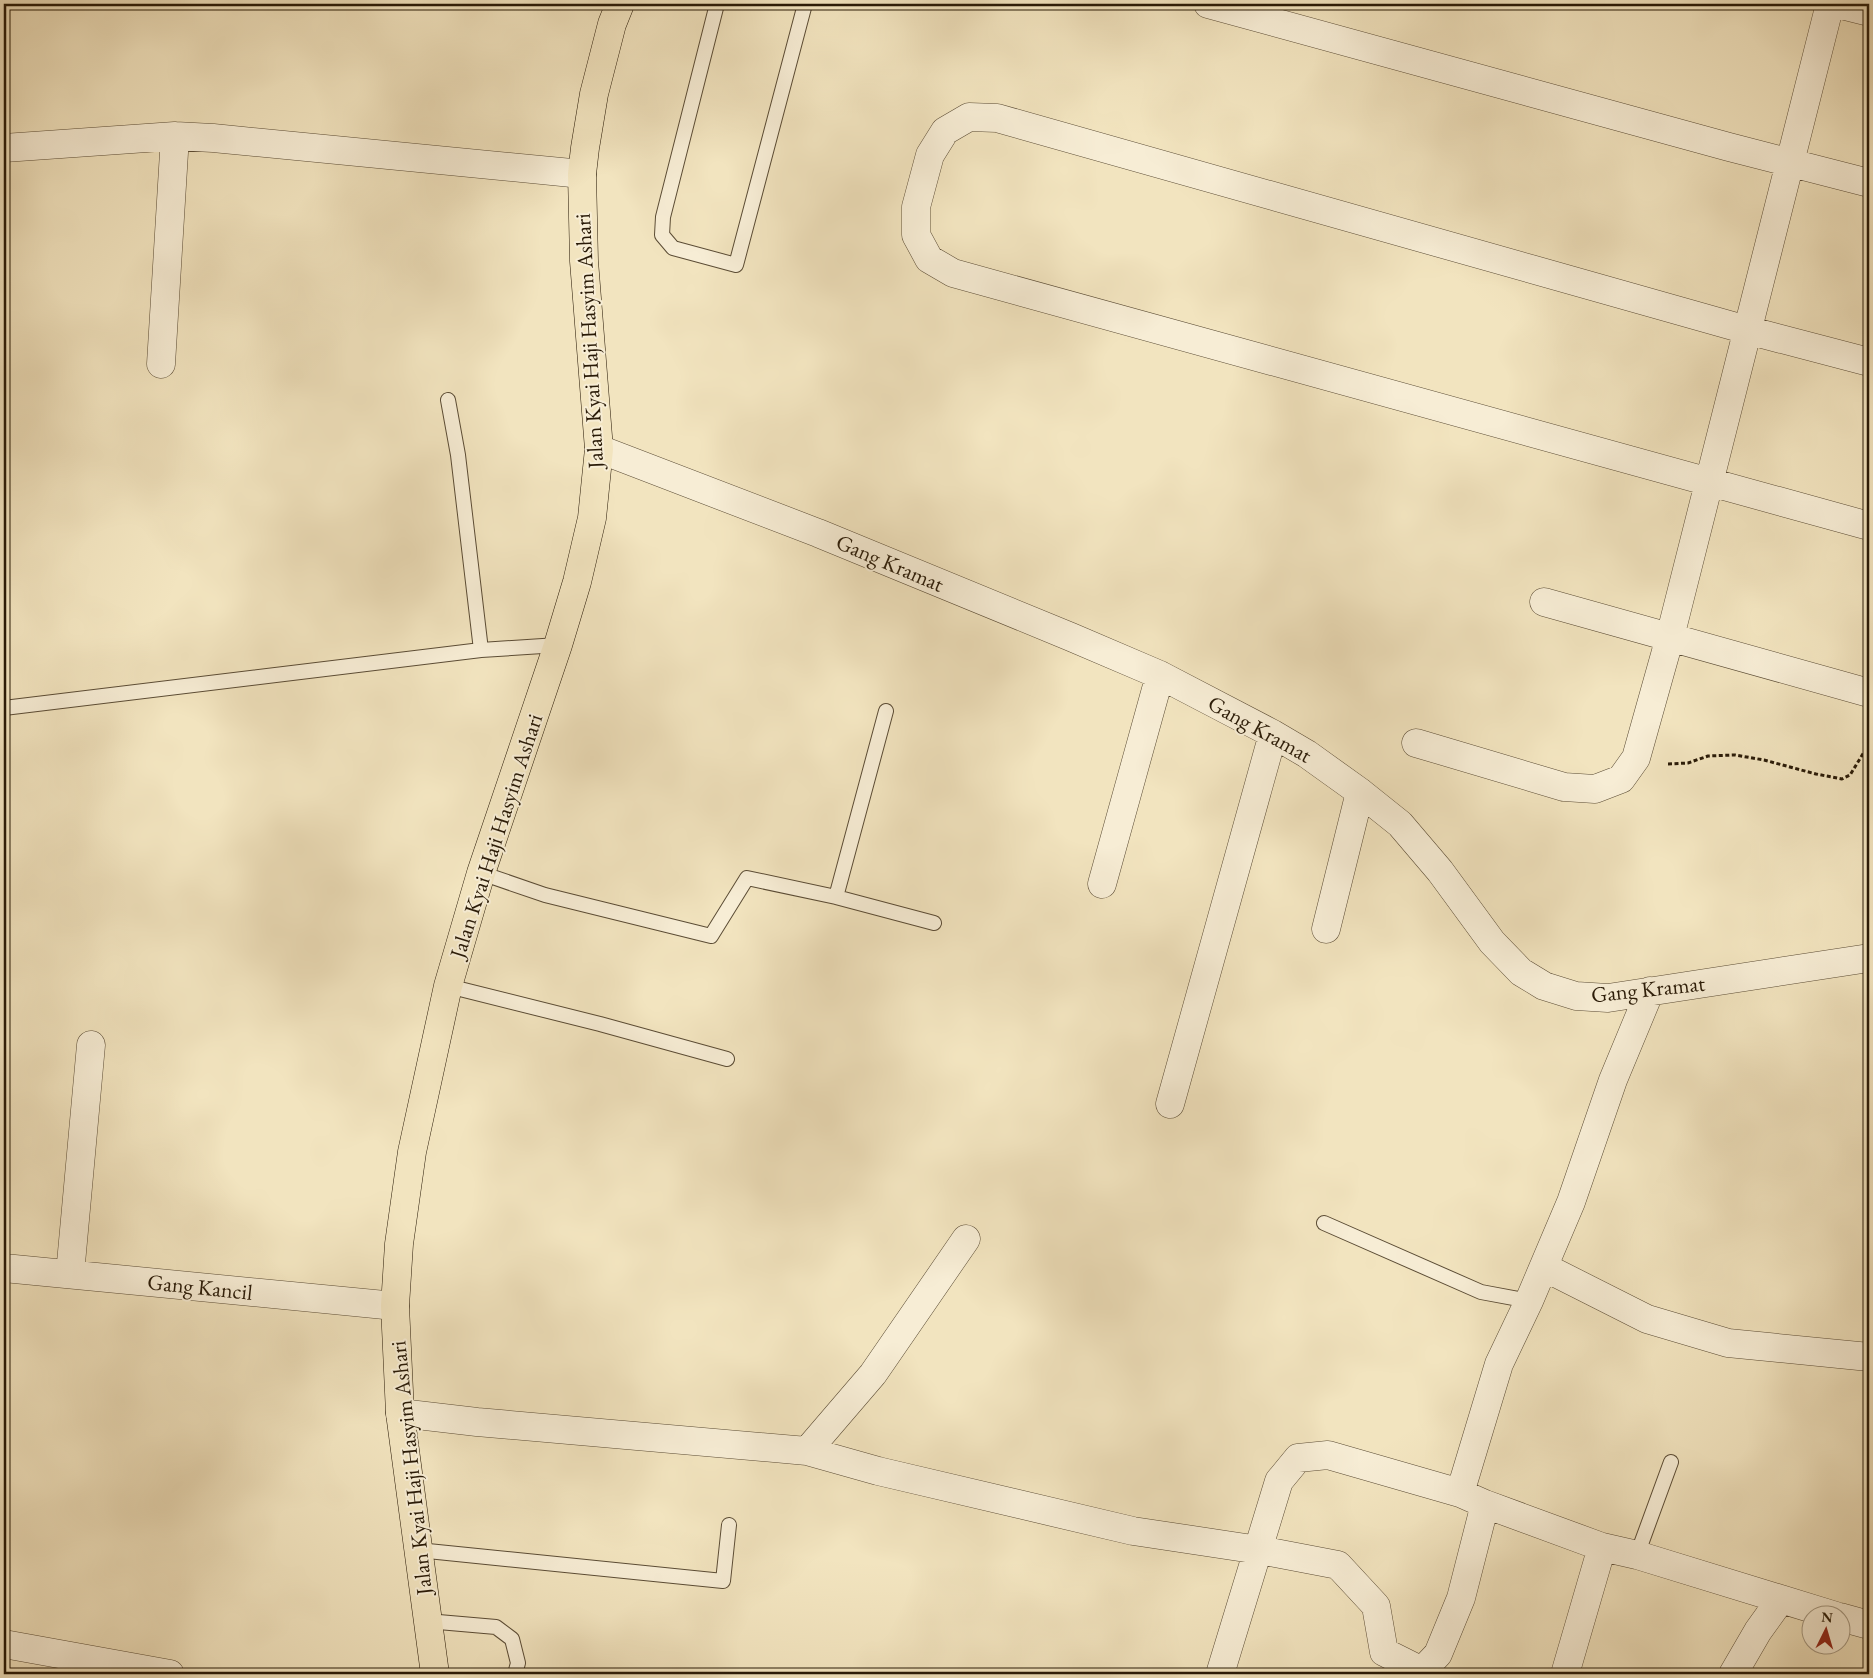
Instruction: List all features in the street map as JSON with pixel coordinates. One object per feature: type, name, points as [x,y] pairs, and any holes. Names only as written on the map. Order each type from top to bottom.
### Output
[{"type":"main road","name":"Jalan Kyai Haji Hasyim Ashari","points":[[435,1674],[400,1413],[395,1306],[399,1244],[412,1152],[448,986],[481,873],[558,645],[577,582],[592,518],[599,449],[584,261],[582,174],[594,94],[612,24],[620,4]]},
{"type":"street","points":[[1208,4],[1729,147],[1790,161],[1869,183]]},
{"type":"street","points":[[1416,743],[1564,787],[1595,790],[1621,778],[1636,758],[1670,637],[1830,4]]},
{"type":"street","points":[[1837,4],[1869,12]]},
{"type":"street","points":[[1869,362],[1747,330],[997,118],[969,117],[945,131],[930,155],[916,207],[916,235],[929,259],[953,273],[1869,526]]},
{"type":"street","points":[[161,364],[175,136]]},
{"type":"street","points":[[4,148],[175,136],[582,174]]},
{"type":"street","name":"Gang Kramat","points":[[599,449],[818,533],[1160,675],[1273,734],[1308,754],[1400,824],[1440,871],[1492,942],[1521,972],[1544,986],[1576,996],[1608,998],[1869,958]]},
{"type":"street","points":[[1544,602],[1869,693]]},
{"type":"street","points":[[1102,884],[1160,675]]},
{"type":"street","points":[[1170,1104],[1273,734]]},
{"type":"street","points":[[1326,929],[1360,792]]},
{"type":"street","points":[[1460,1493],[1499,1364],[1572,1202],[1613,1080],[1650,991]]},
{"type":"street","points":[[70,1274],[91,1046]]},
{"type":"street","points":[[807,1451],[872,1374],[966,1239]]},
{"type":"street","points":[[1544,1267],[1647,1319],[1728,1343],[1869,1356]]},
{"type":"street","name":"Gang Kancil","points":[[4,1268],[395,1306]]},
{"type":"street","points":[[400,1413],[478,1422],[807,1451],[878,1471],[1133,1531],[1259,1550],[1338,1565],[1376,1606],[1384,1652],[1422,1671],[1438,1654],[1461,1598],[1485,1504]]},
{"type":"street","points":[[1220,1674],[1259,1550],[1278,1481],[1298,1458],[1328,1456],[1460,1493],[1602,1547],[1637,1555],[1804,1606]]},
{"type":"street","points":[[1565,1674],[1602,1547]]},
{"type":"street","points":[[1733,1674],[1758,1632],[1781,1599]]},
{"type":"street","points":[[1850,1620],[1869,1626]]},
{"type":"street","points":[[4,1644],[170,1674]]},
{"type":"lane","points":[[717,4],[663,217],[662,235],[672,248],[736,265],[805,4]]},
{"type":"lane","points":[[448,400],[458,455],[481,650]]},
{"type":"lane","points":[[4,708],[481,650],[558,645]]},
{"type":"lane","points":[[836,897],[886,711]]},
{"type":"lane","points":[[481,873],[545,895],[711,936],[747,878],[836,897],[934,923]]},
{"type":"lane","points":[[448,986],[600,1024],[727,1059]]},
{"type":"lane","points":[[1324,1223],[1481,1292],[1529,1301]]},
{"type":"lane","points":[[1637,1555],[1670,1462]]},
{"type":"lane","points":[[418,1550],[723,1581],[729,1525]]},
{"type":"lane","points":[[427,1620],[496,1627],[512,1639],[518,1663],[516,1674]]},
{"type":"path","points":[[1636,758],[1667,764],[1688,763],[1708,756],[1735,755],[1842,779],[1850,775],[1869,744]]}]
